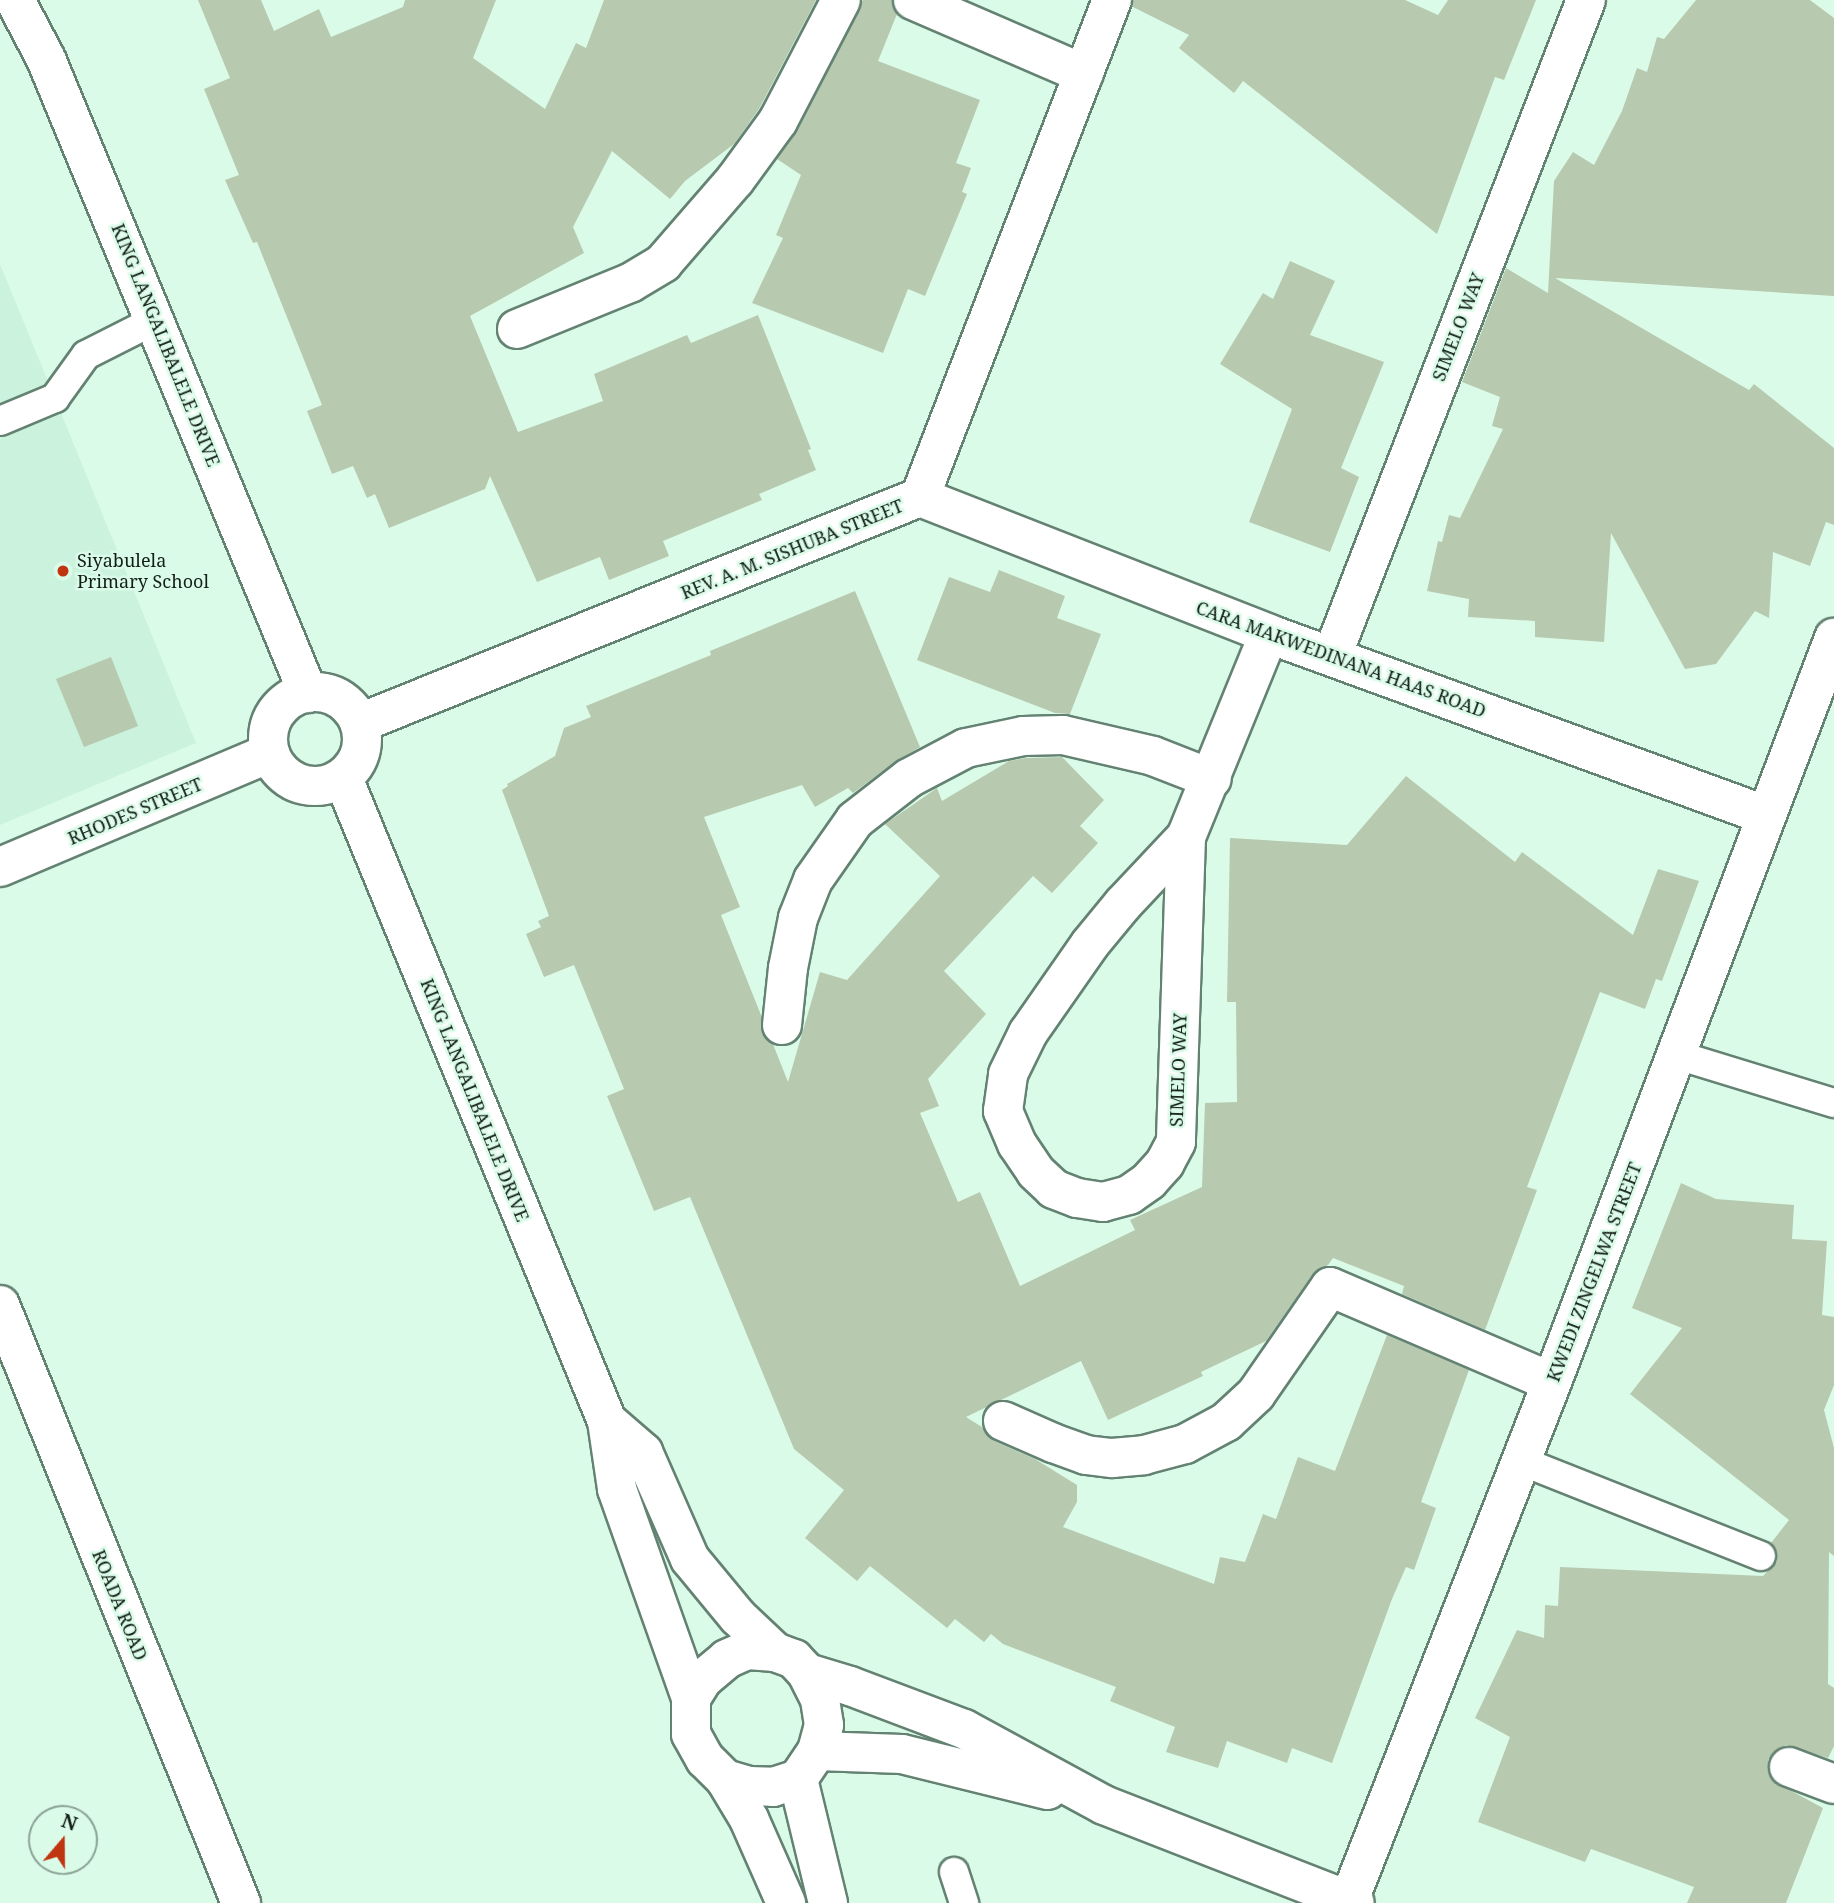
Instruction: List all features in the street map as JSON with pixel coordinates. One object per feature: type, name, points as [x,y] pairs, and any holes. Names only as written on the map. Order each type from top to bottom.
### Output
[{"type":"street","name":"KING LANGALIBALELE DRIVE","points":[[15,0],[46,59],[308,693]]},
{"type":"street","points":[[517,329],[629,283],[663,263],[735,180],[778,121],[841,0]]},
{"type":"street","points":[[913,0],[1084,74]]},
{"type":"street","name":"REV. A. M. SISHUBA STREET","points":[[360,723],[920,497],[1112,0]]},
{"type":"street","name":"SIMELO WAY","points":[[1332,656],[1586,0]]},
{"type":"street","name":"CARA MAKWEDINANA HAAS ROAD","points":[[920,497],[1269,634],[1765,815]]},
{"type":"street","name":"SIMELO WAY","points":[[1186,837],[1175,1142],[1166,1163],[1149,1181],[1129,1195],[1103,1202],[1077,1198],[1054,1189],[1036,1172],[1017,1144],[1003,1111],[1008,1074],[1027,1033],[1090,944],[1122,904],[1186,837],[1212,779],[1269,634]]},
{"type":"street","name":"KWEDI ZINGELWA STREET","points":[[1350,1902],[1678,1055],[1765,815],[1834,638]]},
{"type":"street","points":[[308,693],[324,693],[340,699],[360,723],[360,753],[354,767],[343,778],[322,786],[300,785],[282,772],[270,753],[268,733],[275,714],[289,700],[308,693]]},
{"type":"street","points":[[782,1025],[790,956],[799,918],[813,880],[855,821],[909,778],[966,748],[1023,736],[1063,735],[1153,756],[1212,779]]},
{"type":"street","name":"RHODES STREET","points":[[0,867],[270,753]]},
{"type":"street","name":"KING LANGALIBALELE DRIVE","points":[[343,778],[607,1421],[617,1489],[691,1698]]},
{"type":"street","points":[[1003,1420],[1086,1455],[1112,1458],[1144,1455],[1185,1444],[1226,1422],[1256,1394],[1330,1287],[1552,1382]]},
{"type":"street","name":"ROADA ROAD","points":[[0,1305],[241,1903]]},
{"type":"street","name":"KING LANGALIBALELE DRIVE","points":[[607,1421],[643,1452],[690,1559],[738,1616],[775,1652]]},
{"type":"street","points":[[786,1903],[749,1819],[725,1779],[705,1759],[691,1734],[691,1698],[703,1679],[727,1659],[747,1650],[775,1652],[794,1660],[807,1673],[820,1699],[824,1725],[808,1765],[828,1903]]},
{"type":"street","points":[[807,1673],[850,1686],[964,1729],[1104,1805],[1350,1902]]},
{"type":"street","points":[[725,1779],[749,1786],[774,1787],[808,1765],[902,1754],[1104,1805]]},
{"type":"street","points":[[1789,1767],[1834,1784]]},
{"type":"lane","points":[[0,422],[55,398],[86,355],[155,320]]},
{"type":"lane","points":[[1678,1055],[1834,1103]]},
{"type":"lane","points":[[1521,1461],[1761,1556]]},
{"type":"lane","points":[[954,1872],[964,1903]]},
{"type":"shaded area","name":"Siyabulela Primary School","points":[[0,264],[196,743],[0,825]]},
{"type":"building","points":[[198,0],[261,0],[274,31],[319,9],[331,37],[403,7],[405,0],[496,0],[473,58],[545,109],[576,43],[586,48],[604,0],[816,0],[759,109],[734,144],[685,181],[670,199],[612,151],[573,227],[584,253],[470,316],[518,432],[603,401],[594,374],[687,335],[691,343],[758,315],[811,449],[808,450],[816,470],[759,494],[762,500],[663,541],[669,556],[609,580],[600,557],[537,582],[490,476],[485,489],[389,528],[375,494],[367,498],[353,466],[332,474],[307,411],[322,405],[257,242],[253,243],[225,180],[239,175],[204,89],[230,78]]},
{"type":"building","points":[[863,0],[892,0],[897,14],[878,61],[980,100],[956,163],[971,168],[962,192],[967,194],[925,296],[908,289],[883,353],[752,303],[783,238],[776,235],[801,175],[777,159],[797,131]]},
{"type":"building","points":[[1133,0],[1405,0],[1438,15],[1448,0],[1536,0],[1504,80],[1495,77],[1437,234],[1243,81],[1234,93],[1179,48],[1189,35],[1133,7]]},
{"type":"building","points":[[1696,0],[1810,0],[1834,18],[1834,296],[1555,278],[1749,390],[1754,384],[1834,448],[1834,525],[1826,522],[1810,566],[1773,552],[1769,618],[1755,611],[1716,664],[1685,669],[1611,533],[1604,642],[1535,637],[1535,621],[1468,617],[1469,599],[1427,591],[1438,541],[1442,542],[1449,515],[1460,518],[1503,429],[1492,426],[1500,397],[1462,382],[1506,268],[1548,293],[1554,181],[1573,152],[1594,165],[1622,111],[1637,68],[1647,72],[1657,37],[1664,39]]},
{"type":"building","points":[[1290,261],[1335,281],[1310,335],[1384,362],[1341,468],[1359,477],[1330,552],[1249,522],[1292,409],[1220,364],[1263,293],[1273,299]]},
{"type":"building","points":[[999,570],[1065,596],[1057,618],[1101,634],[1070,714],[1055,713],[917,660],[949,577],[990,592]]},
{"type":"building","points":[[855,591],[920,747],[853,793],[848,788],[815,807],[802,785],[704,817],[740,907],[721,915],[761,1015],[762,1033],[773,1044],[788,1082],[820,972],[847,980],[940,876],[885,824],[937,788],[942,801],[1009,761],[1026,758],[1062,757],[1104,800],[1080,826],[1098,843],[1052,893],[1033,876],[944,971],[986,1014],[928,1079],[939,1106],[920,1113],[958,1202],[980,1192],[1020,1286],[1135,1230],[1130,1220],[1202,1187],[1205,1103],[1237,1102],[1236,1002],[1227,1002],[1230,838],[1347,845],[1406,776],[1515,862],[1522,852],[1633,935],[1658,869],[1699,881],[1662,981],[1656,979],[1645,1009],[1600,992],[1527,1187],[1537,1190],[1485,1330],[1402,1294],[1404,1286],[1333,1258],[1328,1265],[1312,1275],[1266,1341],[1201,1372],[1203,1376],[1108,1420],[1081,1361],[966,1417],[982,1427],[994,1441],[1035,1459],[1077,1485],[1077,1502],[1063,1527],[1214,1584],[1220,1557],[1245,1562],[1263,1514],[1276,1519],[1298,1457],[1335,1471],[1387,1335],[1469,1370],[1421,1502],[1436,1508],[1414,1570],[1406,1567],[1392,1599],[1332,1763],[1292,1748],[1287,1763],[1227,1741],[1218,1768],[1166,1752],[1175,1727],[1110,1701],[1116,1687],[1003,1644],[991,1634],[984,1642],[955,1619],[947,1628],[870,1566],[857,1581],[805,1538],[844,1490],[794,1449],[690,1197],[654,1211],[607,1096],[624,1089],[574,965],[544,977],[526,934],[541,927],[538,921],[549,916],[502,790],[507,784],[555,756],[564,728],[591,717],[586,706],[711,655],[710,651]]},
{"type":"building","points":[[111,657],[138,726],[84,747],[56,679]]},
{"type":"building","points":[[1681,1183],[1716,1199],[1794,1205],[1792,1239],[1827,1241],[1822,1315],[1834,1317],[1834,1385],[1824,1410],[1834,1448],[1834,1556],[1829,1552],[1828,1684],[1834,1688],[1834,1746],[1828,1758],[1786,1745],[1775,1751],[1768,1760],[1768,1771],[1773,1781],[1823,1808],[1786,1903],[1687,1903],[1694,1887],[1591,1849],[1585,1862],[1478,1822],[1510,1737],[1475,1718],[1517,1630],[1544,1638],[1545,1605],[1558,1606],[1560,1567],[1763,1576],[1777,1561],[1777,1553],[1771,1543],[1789,1520],[1630,1394],[1682,1328],[1632,1308]]},
{"type":"place","name":"Siyabulela Primary School","points":[[63,571]]}]
